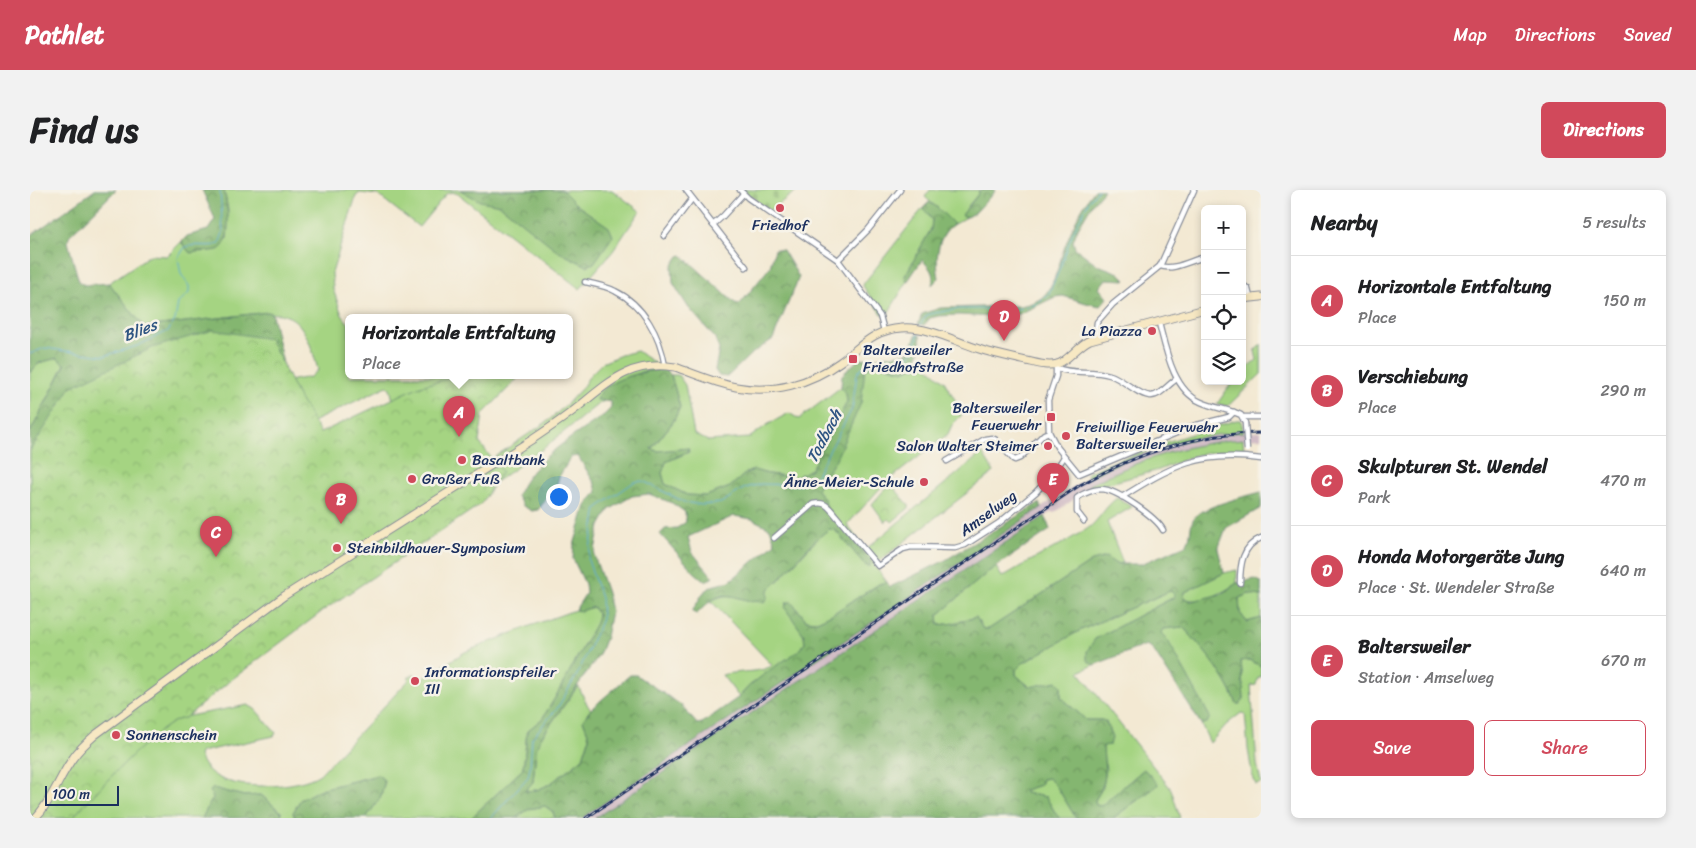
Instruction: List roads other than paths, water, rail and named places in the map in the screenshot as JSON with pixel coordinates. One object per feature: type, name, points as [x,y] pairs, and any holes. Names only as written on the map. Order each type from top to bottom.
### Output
[{"type":"main road","points":[[1246,298],[1261,297]]},
{"type":"main road","points":[[35,818],[45,806],[72,759],[86,743],[284,596],[559,421],[610,380],[629,371],[653,366],[665,366],[737,387],[763,390],[781,388],[797,385],[827,372],[872,336],[884,331],[904,328],[924,330],[993,353],[1056,366],[1083,343],[1095,338],[1201,311]]},
{"type":"street","points":[[686,190],[746,267]]},
{"type":"street","points":[[892,190],[896,195]]},
{"type":"street","points":[[838,260],[868,230],[900,190]]},
{"type":"street","points":[[1095,338],[1097,322],[1113,304],[1160,266],[1194,190]]},
{"type":"street","points":[[713,225],[724,216],[741,192],[838,260],[880,316],[884,331]]},
{"type":"street","points":[[664,236],[692,199]]},
{"type":"street","points":[[1160,266],[1164,268],[1176,266],[1201,258]]},
{"type":"street","points":[[585,282],[617,291],[641,312],[659,339],[665,366]]},
{"type":"street","points":[[1246,287],[1250,297]]},
{"type":"street","points":[[1159,322],[1177,379],[1181,387],[1188,394],[1199,401],[1234,412],[1245,420],[1261,417]]},
{"type":"street","points":[[1177,379],[1159,393],[1149,396],[1110,375],[1094,372],[1069,372],[1056,366],[1048,400],[1049,432],[1056,447],[1079,474],[1193,426],[1229,417],[1234,412]]},
{"type":"street","points":[[1245,420],[1248,457]]},
{"type":"street","points":[[947,461],[985,439],[992,438],[996,440],[1012,459],[1016,460],[1044,434],[1049,432]]},
{"type":"street","points":[[1122,497],[1183,464],[1196,460],[1229,456],[1261,459]]},
{"type":"street","name":"Amselweg","points":[[774,538],[813,504],[819,502],[825,503],[878,566],[897,552],[911,547],[960,547],[999,523],[1036,492],[1053,474],[1064,457]]},
{"type":"street","points":[[1084,521],[1077,512],[1079,496],[1102,489],[1122,497],[1156,521],[1163,530]]},
{"type":"street","points":[[1240,583],[1241,562],[1246,551],[1252,542],[1261,538]]},
{"type":"waterway","name":"Blies","points":[[30,354],[44,348],[104,356],[137,346],[168,331],[175,320],[178,303],[189,293],[189,286],[181,274],[178,258],[185,247],[219,244],[223,233],[220,190]]},
{"type":"waterway","name":"Todbach","points":[[920,325],[927,315],[935,313],[959,309],[1017,309],[1034,305],[1048,295],[1073,232],[1089,201],[1098,190]]},
{"type":"waterway","name":"Todbach","points":[[491,818],[528,777],[532,738],[558,707],[578,673],[602,619],[601,598],[588,560],[597,508],[634,482],[643,481],[684,502],[702,505],[721,503],[745,488],[761,484],[800,485],[815,477],[852,409],[857,374],[861,368],[872,363],[892,361],[908,356],[914,351],[919,331]]},
{"type":"railway","points":[[586,818],[1080,485],[1122,464],[1167,447],[1213,437],[1261,433]]},
{"type":"place","name":"Friedhof","points":[[780,208]]},
{"type":"place","name":"La Piazza","points":[[1152,331]]},
{"type":"place","name":"Honda Motorgeräte Jung","points":[[1004,341]]},
{"type":"place","name":"Baltersweiler Friedhofstraße","points":[[853,359]]},
{"type":"place","name":"Baltersweiler Feuerwehr","points":[[1051,417]]},
{"type":"place","name":"Freiwillige Feuerwehr Baltersweiler","points":[[1066,436]]},
{"type":"place","name":"Horizontale Entfaltung","points":[[459,437]]},
{"type":"place","name":"Salon Walter Steimer","points":[[1048,446]]},
{"type":"place","name":"Basaltbank","points":[[462,460]]},
{"type":"place","name":"Großer Fuß","points":[[412,479]]},
{"type":"place","name":"Änne-Meier-Schule","points":[[924,482]]},
{"type":"place","name":"Baltersweiler","points":[[1053,504]]},
{"type":"place","name":"Verschiebung","points":[[341,524]]},
{"type":"place","name":"Steinbildhauer-Symposium","points":[[337,548]]},
{"type":"place","name":"Skulpturen St. Wendel","points":[[216,557]]},
{"type":"place","name":"Informationspfeiler III","points":[[415,681]]},
{"type":"place","name":"Sonnenschein","points":[[116,735]]}]
